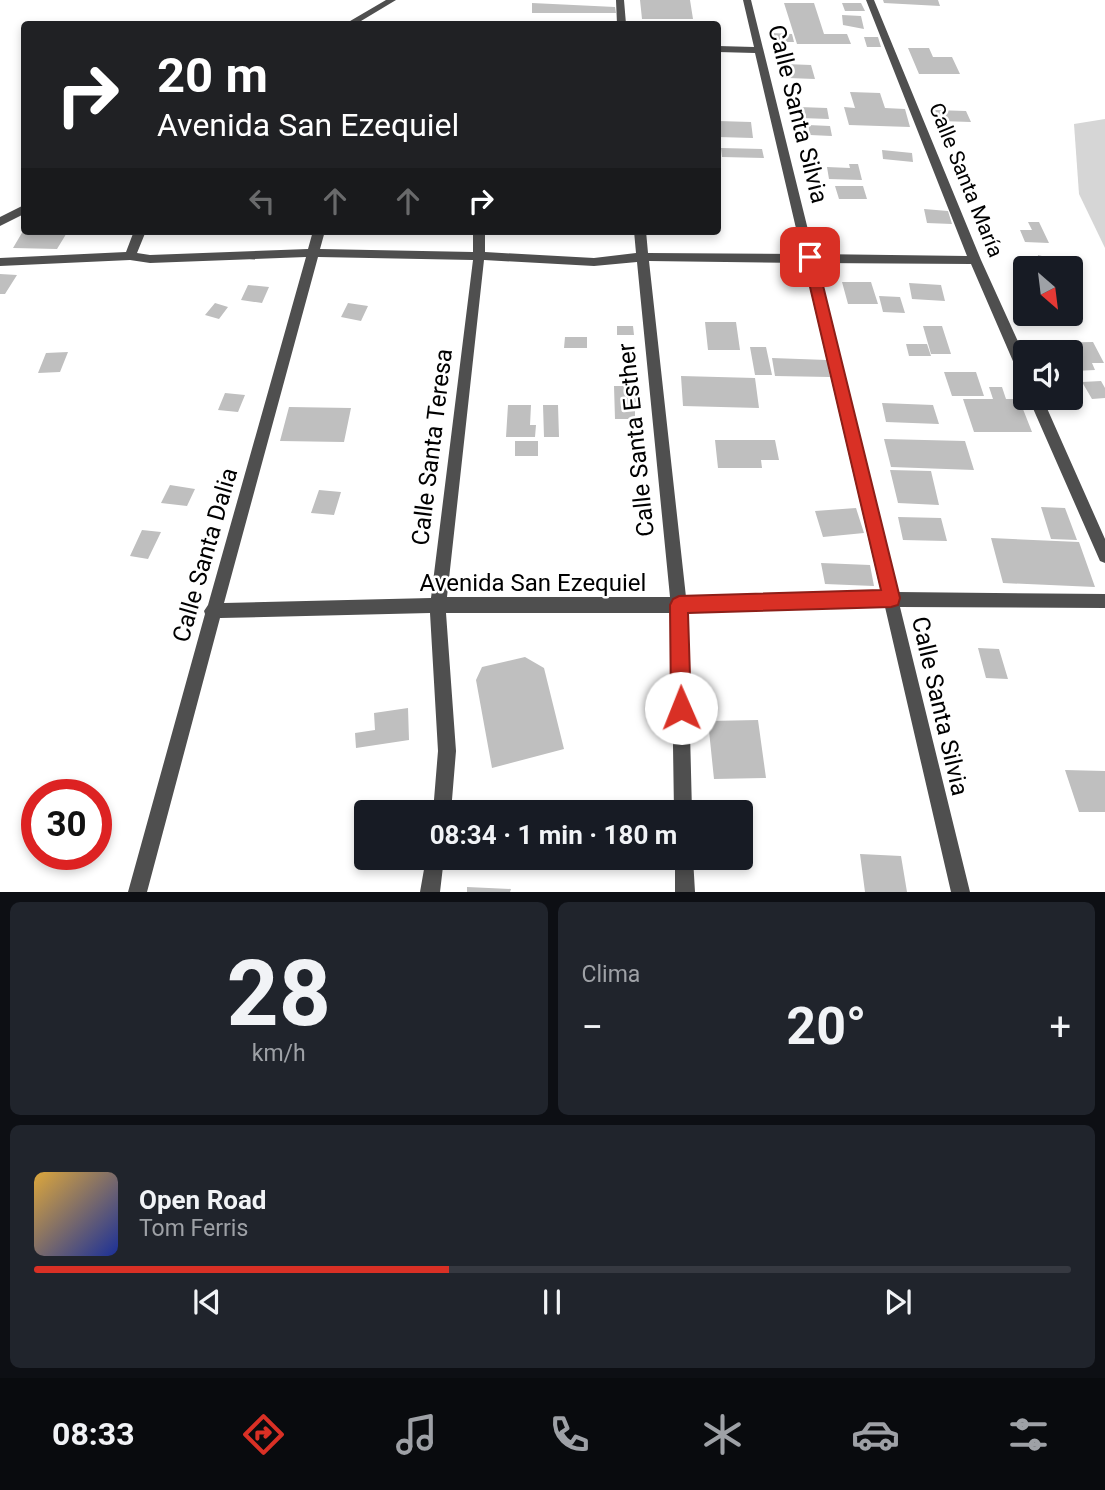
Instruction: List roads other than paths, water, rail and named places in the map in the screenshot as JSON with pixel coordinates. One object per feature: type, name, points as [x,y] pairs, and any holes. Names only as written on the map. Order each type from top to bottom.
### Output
[{"type":"street","points":[[358,21],[392,0]]},
{"type":"street","points":[[620,0],[622,21]]},
{"type":"street","name":"Calle Santa Silvia","points":[[747,0],[961,891]]},
{"type":"street","name":"Calle Santa María","points":[[870,0],[975,260],[1013,346]]},
{"type":"street","points":[[721,49],[759,50]]},
{"type":"street","points":[[0,222],[21,211]]},
{"type":"street","points":[[130,256],[138,235]]},
{"type":"street","name":"Calle Santa Dalia","points":[[136,891],[318,235]]},
{"type":"street","name":"Calle Santa Teresa","points":[[443,800],[447,751],[438,606],[479,256],[479,235]]},
{"type":"street","name":"Calle Santa Esther","points":[[640,235],[679,605],[683,800]]},
{"type":"street","points":[[0,262],[130,256],[150,259],[315,253],[479,256],[594,262],[642,257],[975,260]]},
{"type":"street","points":[[1041,410],[1105,556]]},
{"type":"street","name":"Avenida San Ezequiel","points":[[212,611],[679,605],[891,598],[1105,601]]},
{"type":"street","points":[[430,891],[433,870]]},
{"type":"street","points":[[684,870],[685,891]]}]
